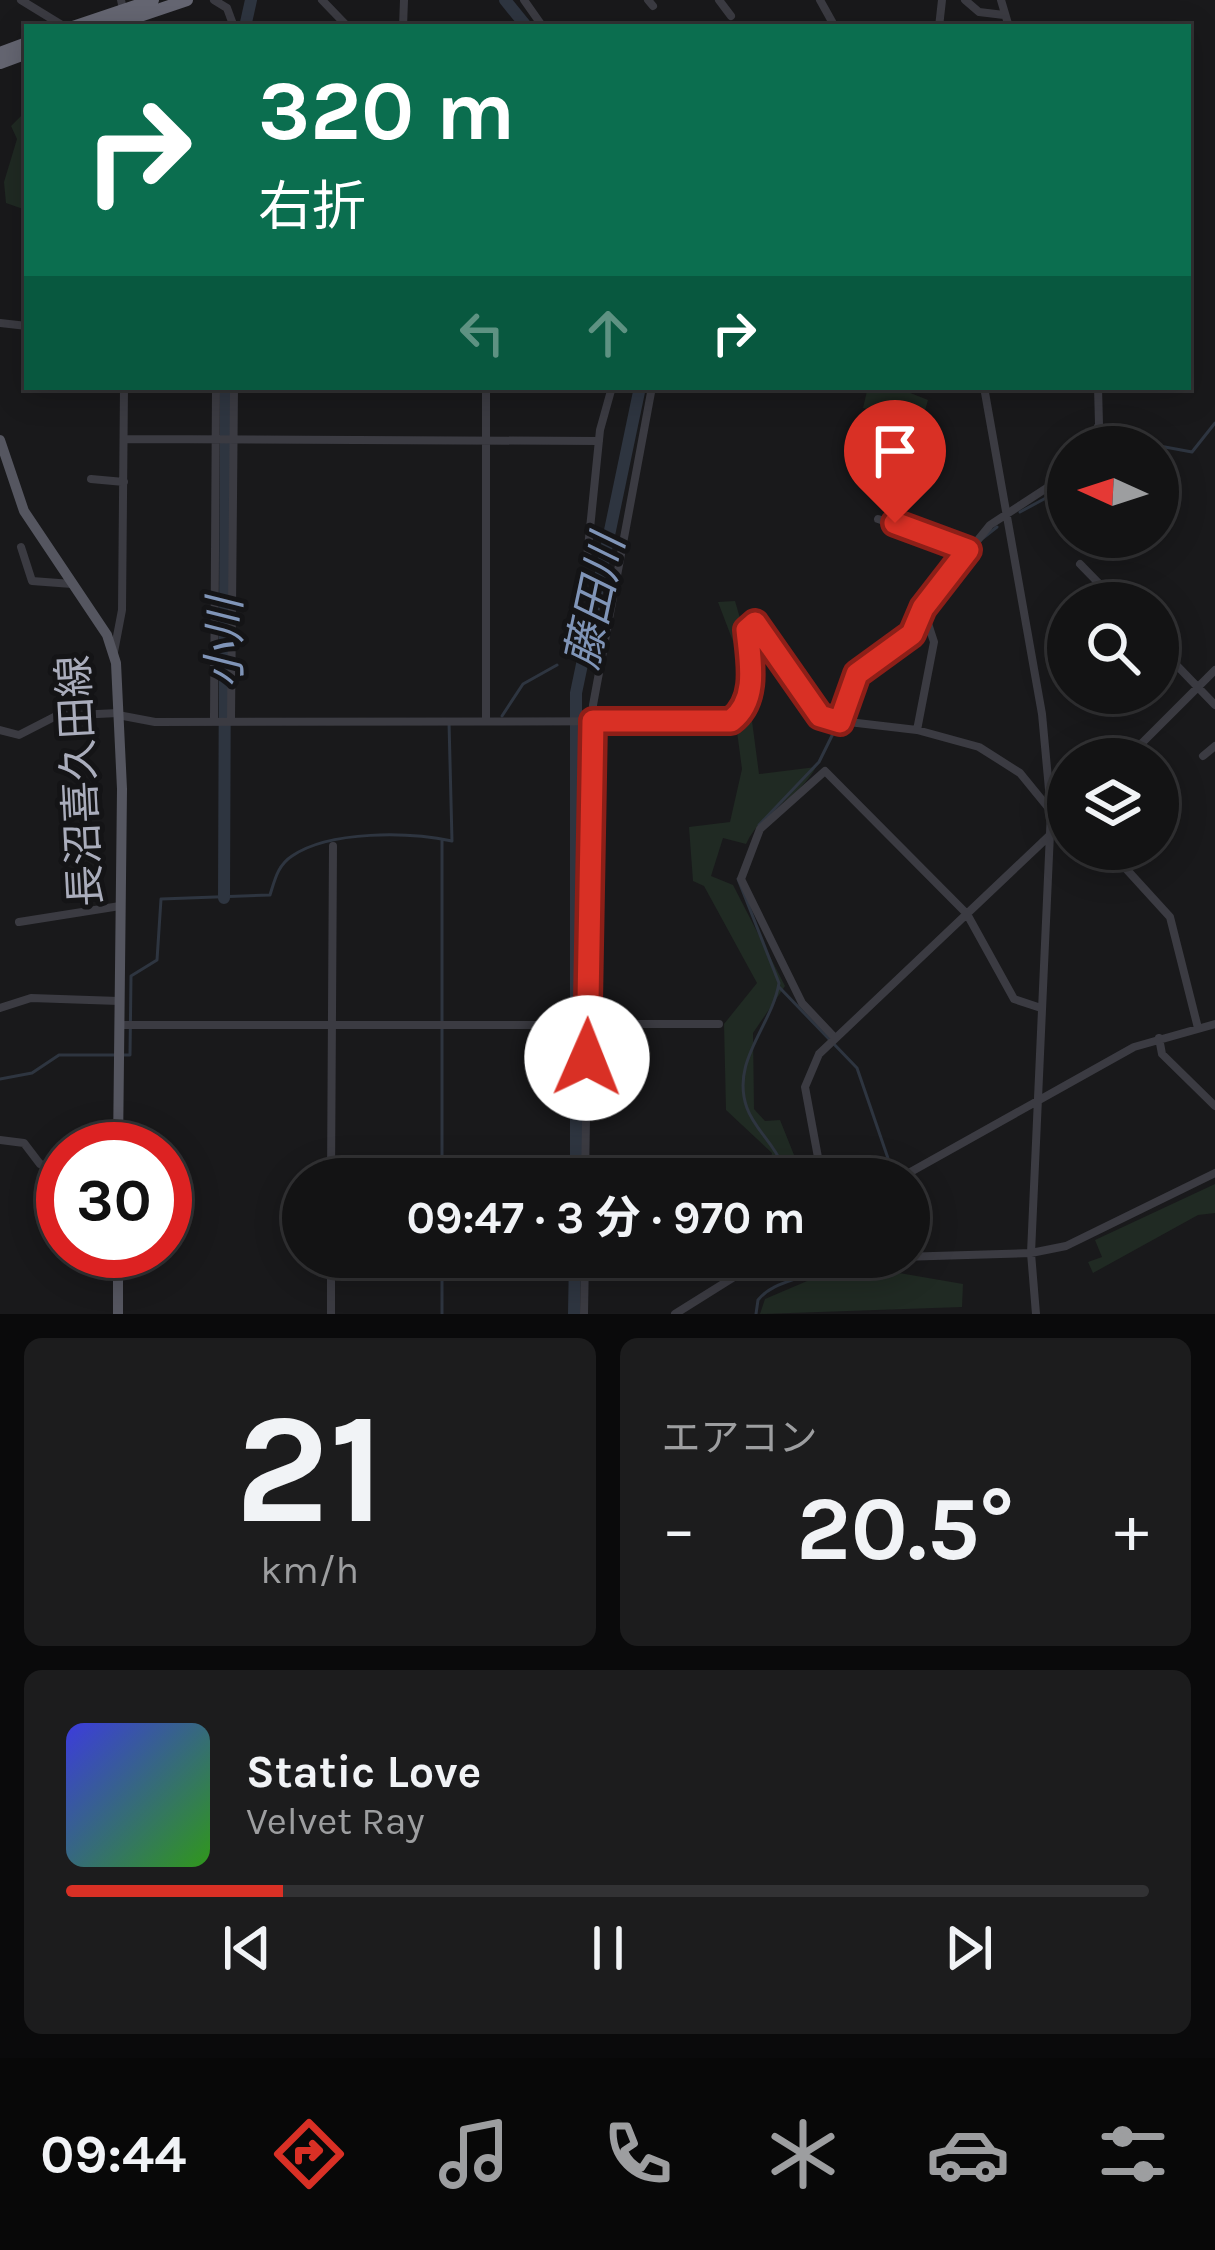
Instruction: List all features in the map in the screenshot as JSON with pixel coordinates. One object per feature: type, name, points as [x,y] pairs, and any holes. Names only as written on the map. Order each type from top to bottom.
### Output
[{"type":"highway","points":[[124,14],[153,0]]},
{"type":"highway","points":[[82,24],[187,0]]},
{"type":"main road","name":"長沼喜久田線","points":[[0,440],[24,511],[114,652],[121,906],[118,1122]]},
{"type":"main road","points":[[118,1278],[118,1314]]},
{"type":"street","points":[[21,0],[64,24]]},
{"type":"street","points":[[214,0],[226,8],[233,24]]},
{"type":"street","points":[[322,0],[345,24]]},
{"type":"street","points":[[719,0],[731,16]]},
{"type":"street","points":[[965,0],[979,12],[1004,15]]},
{"type":"street","points":[[1001,0],[1008,24]]},
{"type":"street","points":[[114,652],[122,610],[124,390]]},
{"type":"street","points":[[214,720],[217,390]]},
{"type":"street","points":[[231,720],[234,390]]},
{"type":"street","points":[[486,390],[486,720]]},
{"type":"street","points":[[587,558],[599,441],[611,390]]},
{"type":"street","points":[[586,1158],[593,721],[601,652],[651,390]]},
{"type":"street","points":[[984,390],[1042,714],[1047,768]]},
{"type":"street","points":[[1098,390],[1098,426]]},
{"type":"street","points":[[124,441],[599,441]]},
{"type":"street","points":[[91,479],[124,482]]},
{"type":"street","points":[[917,730],[934,643],[923,608],[968,550],[1006,513],[1047,487]]},
{"type":"street","points":[[878,519],[968,550]]},
{"type":"street","points":[[21,547],[32,581],[74,584]]},
{"type":"street","points":[[1080,565],[1097,582]]},
{"type":"street","points":[[840,722],[857,674],[912,634],[923,618]]},
{"type":"street","points":[[0,730],[19,735],[56,716],[118,714],[155,722],[731,721],[742,708],[752,677],[747,630],[755,623],[820,716],[917,730],[979,747],[1020,773],[1047,806]]},
{"type":"street","points":[[1179,668],[1215,705]]},
{"type":"street","points":[[1146,738],[1215,670]]},
{"type":"street","points":[[1203,757],[1215,746]]},
{"type":"street","points":[[835,1038],[802,1003],[741,888],[741,866],[760,829],[825,771],[967,914],[1015,999],[1041,1008]]},
{"type":"street","points":[[818,1158],[805,1087],[819,1054],[1047,838]]},
{"type":"street","points":[[331,1158],[333,846]]},
{"type":"street","points":[[1036,1314],[1031,1253],[1048,870]]},
{"type":"street","points":[[1127,870],[1170,917],[1198,1028]]},
{"type":"street","points":[[19,922],[121,906]]},
{"type":"street","points":[[0,1008],[31,998],[119,1001]]},
{"type":"street","points":[[588,1024],[719,1024]]},
{"type":"street","points":[[930,1161],[1159,1038],[1215,1024]]},
{"type":"street","points":[[119,1025],[547,1025]]},
{"type":"street","points":[[1159,1038],[1162,1054],[1215,1106]]},
{"type":"street","points":[[0,1140],[24,1143],[36,1159]]},
{"type":"street","points":[[930,1256],[1031,1253],[1066,1246],[1215,1173]]},
{"type":"street","points":[[331,1278],[331,1314]]},
{"type":"street","points":[[584,1314],[585,1278]]},
{"type":"street","points":[[675,1314],[732,1278]]},
{"type":"shaded area","points":[[24,106],[24,247],[23,209],[6,203],[4,182],[17,139],[11,126]]},
{"type":"shaded area","points":[[867,390],[903,390],[928,400],[921,424],[863,408]]},
{"type":"shaded area","points":[[735,601],[759,683],[752,721],[759,774],[816,767],[761,822],[746,844],[723,838],[711,876],[733,885],[785,986],[753,1033],[754,1109],[765,1121],[780,1120],[792,1158],[771,1158],[772,1153],[726,1110],[724,1024],[757,983],[704,886],[693,881],[689,827],[730,822],[742,769],[736,724],[739,657],[718,602]]},
{"type":"shaded area","points":[[1215,1184],[1215,1213],[1198,1215],[1093,1273],[1088,1262],[1102,1257],[1095,1240]]},
{"type":"shaded area","points":[[814,1278],[928,1278],[963,1284],[962,1307],[760,1314],[765,1299]]},
{"type":"waterway","name":"小川","points":[[246,24],[251,0]]},
{"type":"waterway","name":"藤田川","points":[[505,0],[525,24]]},
{"type":"waterway","name":"小川","points":[[224,898],[226,390]]},
{"type":"waterway","name":"藤田川","points":[[576,1158],[576,693],[639,390]]},
{"type":"waterway","points":[[1179,450],[1192,452],[1215,423]]},
{"type":"waterway","points":[[1020,512],[1047,497]]},
{"type":"waterway","points":[[983,538],[997,527]]},
{"type":"waterway","points":[[930,617],[974,550]]},
{"type":"waterway","points":[[502,716],[523,684],[557,665]]},
{"type":"waterway","points":[[759,825],[819,762],[858,683]]},
{"type":"waterway","name":"小川","points":[[0,1079],[32,1073],[59,1055],[130,1055],[131,976],[157,960],[161,899],[270,895],[287,860],[327,841],[392,835],[452,841],[449,722]]},
{"type":"waterway","points":[[442,841],[442,1158]]},
{"type":"waterway","points":[[738,879],[779,983],[748,1059],[743,1091],[750,1115],[779,1158]]},
{"type":"waterway","points":[[779,987],[857,1068],[888,1158]]},
{"type":"waterway","points":[[442,1278],[442,1314]]},
{"type":"waterway","name":"藤田川","points":[[574,1314],[575,1278]]},
{"type":"waterway","points":[[756,1314],[758,1300],[766,1292],[798,1278]]},
{"type":"route","points":[[587,1058],[593,721],[731,721],[739,716],[752,677],[747,630],[755,623],[763,626],[820,716],[840,722],[857,674],[912,634],[923,618],[923,608],[968,550],[895,523]]}]
